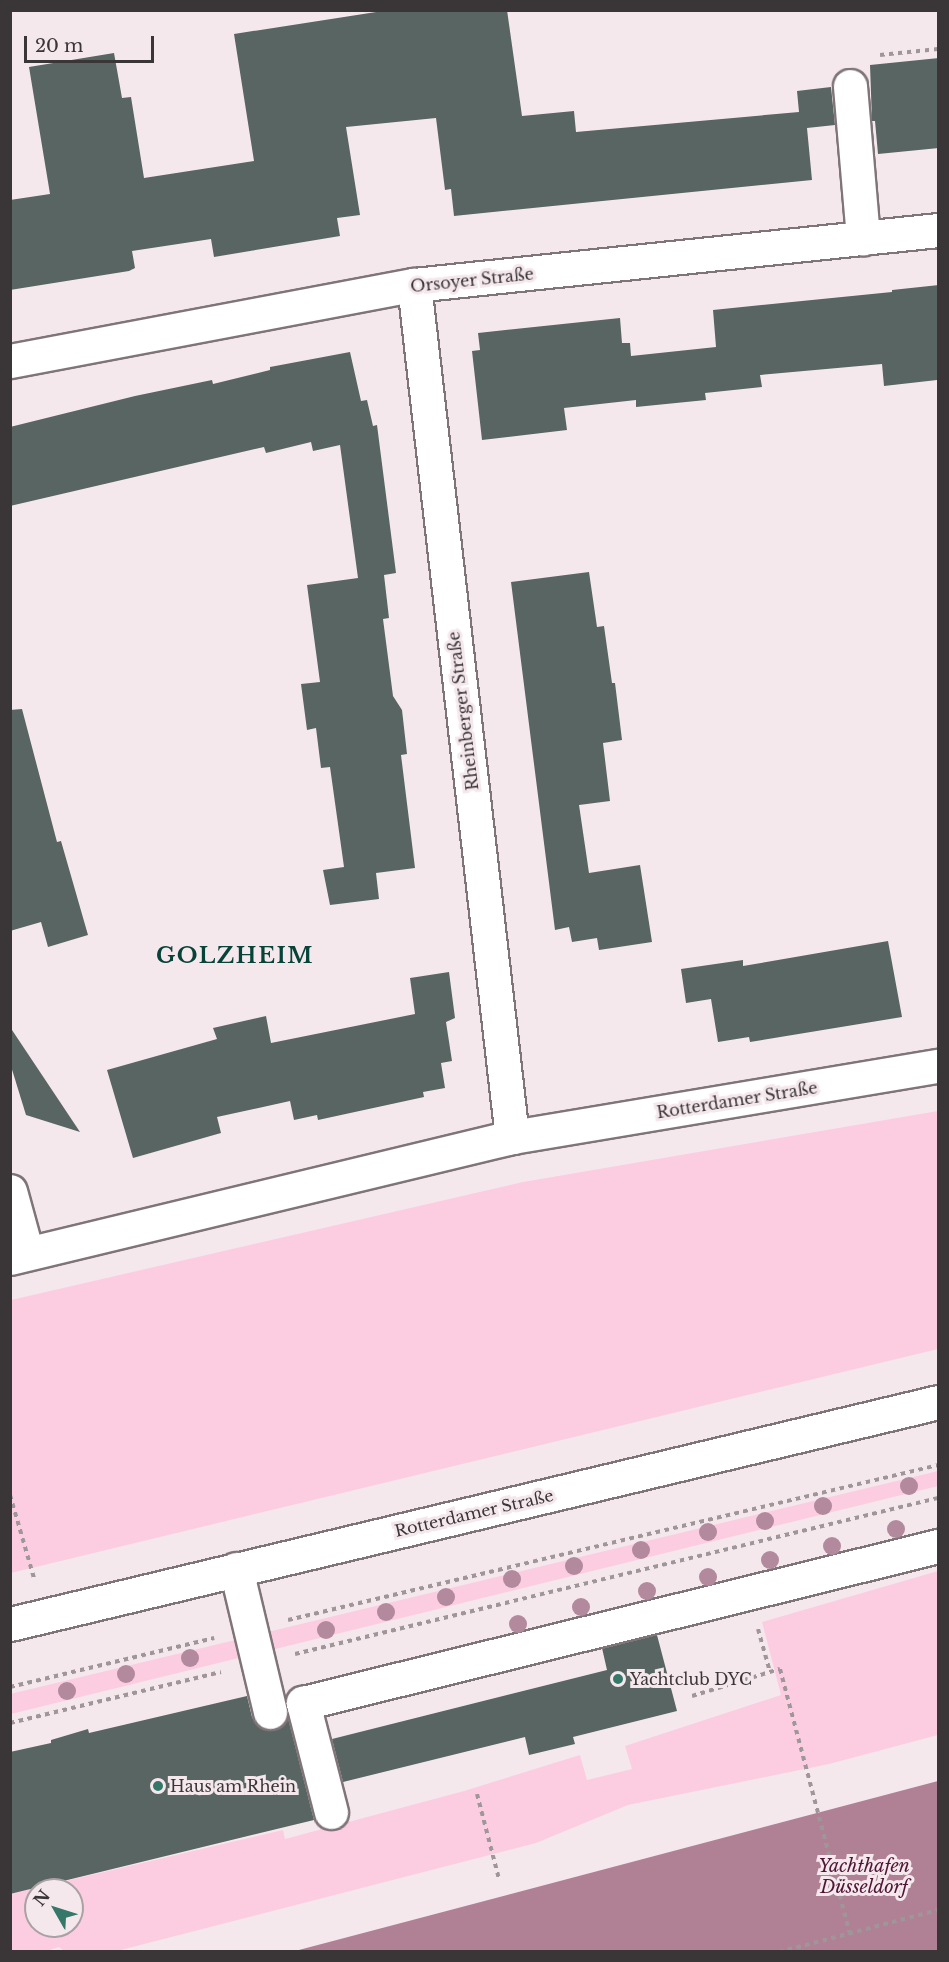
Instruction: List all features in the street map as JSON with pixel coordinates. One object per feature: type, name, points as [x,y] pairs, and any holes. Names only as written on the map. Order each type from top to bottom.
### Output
[{"type":"street","points":[[850,86],[863,238]]},
{"type":"street","name":"Orsoyer Straße","points":[[10,361],[414,285],[939,230]]},
{"type":"street","name":"Rheinberger Straße","points":[[414,285],[512,1137]]},
{"type":"street","name":"Rotterdamer Straße","points":[[19,1256],[512,1137],[939,1066]]},
{"type":"street","points":[[10,1191],[19,1256]]},
{"type":"street","name":"Rotterdamer Straße","points":[[10,1624],[939,1402]]},
{"type":"street","points":[[331,1812],[303,1703],[939,1546]]},
{"type":"street","points":[[236,1569],[270,1712]]},
{"type":"path","points":[[880,55],[939,49]]},
{"type":"path","points":[[10,1687],[939,1465]]},
{"type":"path","points":[[10,1495],[44,1616]]},
{"type":"path","points":[[10,1723],[939,1498]]},
{"type":"path","points":[[692,1696],[780,1669],[850,1934]]},
{"type":"path","points":[[477,1794],[499,1879]]},
{"type":"path","points":[[779,1952],[939,1910]]},
{"type":"shaded area","points":[[938,1111],[938,1349],[11,1573],[11,1300],[523,1182]]},
{"type":"shaded area","points":[[938,1471],[938,1486],[11,1714],[10,1694]]},
{"type":"shaded area","points":[[938,1571],[938,1735],[829,1764],[628,1805],[536,1843],[117,1951],[64,1951],[59,1947],[47,1951],[11,1951],[10,1894],[24,1891],[24,1938],[84,1938],[84,1878],[78,1878],[283,1830],[285,1839],[464,1791],[580,1755],[587,1780],[632,1769],[625,1746],[781,1695],[762,1622]]},
{"type":"water","name":"Yachthafen Düsseldorf","points":[[938,1781],[938,1951],[295,1951]]},
{"type":"building","points":[[389,10],[507,10],[522,116],[574,111],[576,132],[799,112],[797,91],[831,87],[835,125],[807,128],[812,180],[454,216],[451,189],[445,190],[436,118],[346,127],[360,215],[337,218],[340,236],[214,257],[211,239],[132,251],[135,268],[129,271],[10,290],[10,200],[50,194],[29,67],[114,53],[122,98],[131,97],[144,178],[254,161],[234,34]]},
{"type":"building","points":[[939,58],[939,148],[878,154],[875,121],[872,121],[870,65]]},
{"type":"building","points":[[939,285],[937,380],[884,386],[882,364],[760,375],[762,387],[705,393],[706,400],[636,407],[636,400],[564,408],[567,430],[482,440],[472,351],[480,350],[478,333],[620,318],[622,343],[630,343],[631,356],[716,347],[713,310]]},
{"type":"building","points":[[350,352],[361,401],[367,400],[373,426],[377,425],[396,573],[384,575],[389,618],[383,619],[393,696],[402,710],[407,754],[401,755],[415,868],[376,873],[379,899],[330,905],[323,870],[344,867],[330,767],[321,768],[316,728],[307,730],[301,684],[320,682],[307,585],[358,578],[340,445],[313,451],[311,442],[266,453],[264,447],[10,506],[10,427],[135,396],[212,380],[213,384],[270,370],[270,367]]},
{"type":"building","points":[[589,572],[597,627],[604,626],[612,683],[615,683],[622,740],[603,743],[610,801],[579,805],[589,873],[640,865],[652,942],[599,950],[597,938],[572,942],[569,927],[555,930],[511,582]]},
{"type":"building","points":[[22,709],[57,842],[61,841],[88,935],[48,947],[41,922],[10,931],[10,710]]},
{"type":"building","points":[[888,941],[902,1017],[750,1042],[749,1037],[718,1042],[711,999],[686,1003],[681,969],[743,960],[743,966]]},
{"type":"building","points":[[449,972],[455,1018],[446,1022],[452,1061],[441,1063],[445,1088],[423,1092],[424,1097],[318,1120],[317,1115],[294,1120],[290,1101],[217,1117],[221,1133],[133,1158],[107,1070],[217,1039],[213,1028],[266,1016],[271,1043],[415,1014],[410,978]]},
{"type":"building","points":[[10,1027],[80,1132],[26,1115],[10,1063]]},
{"type":"building","points":[[657,1635],[677,1711],[573,1737],[575,1744],[529,1755],[525,1737],[343,1782],[332,1739],[607,1670],[602,1648]]},
{"type":"building","name":"Haus am Rhein","points":[[247,1696],[252,1717],[256,1724],[264,1730],[275,1730],[282,1726],[288,1718],[314,1820],[76,1878],[24,1878],[24,1891],[10,1894],[10,1752],[51,1743],[51,1740],[88,1729],[89,1733]]},
{"type":"place","name":"Yachtclub DYC","points":[[618,1679]]},
{"type":"place","name":"Haus am Rhein","points":[[158,1786]]},
{"type":"district","name":"GOLZHEIM","points":[[235,956]]}]
